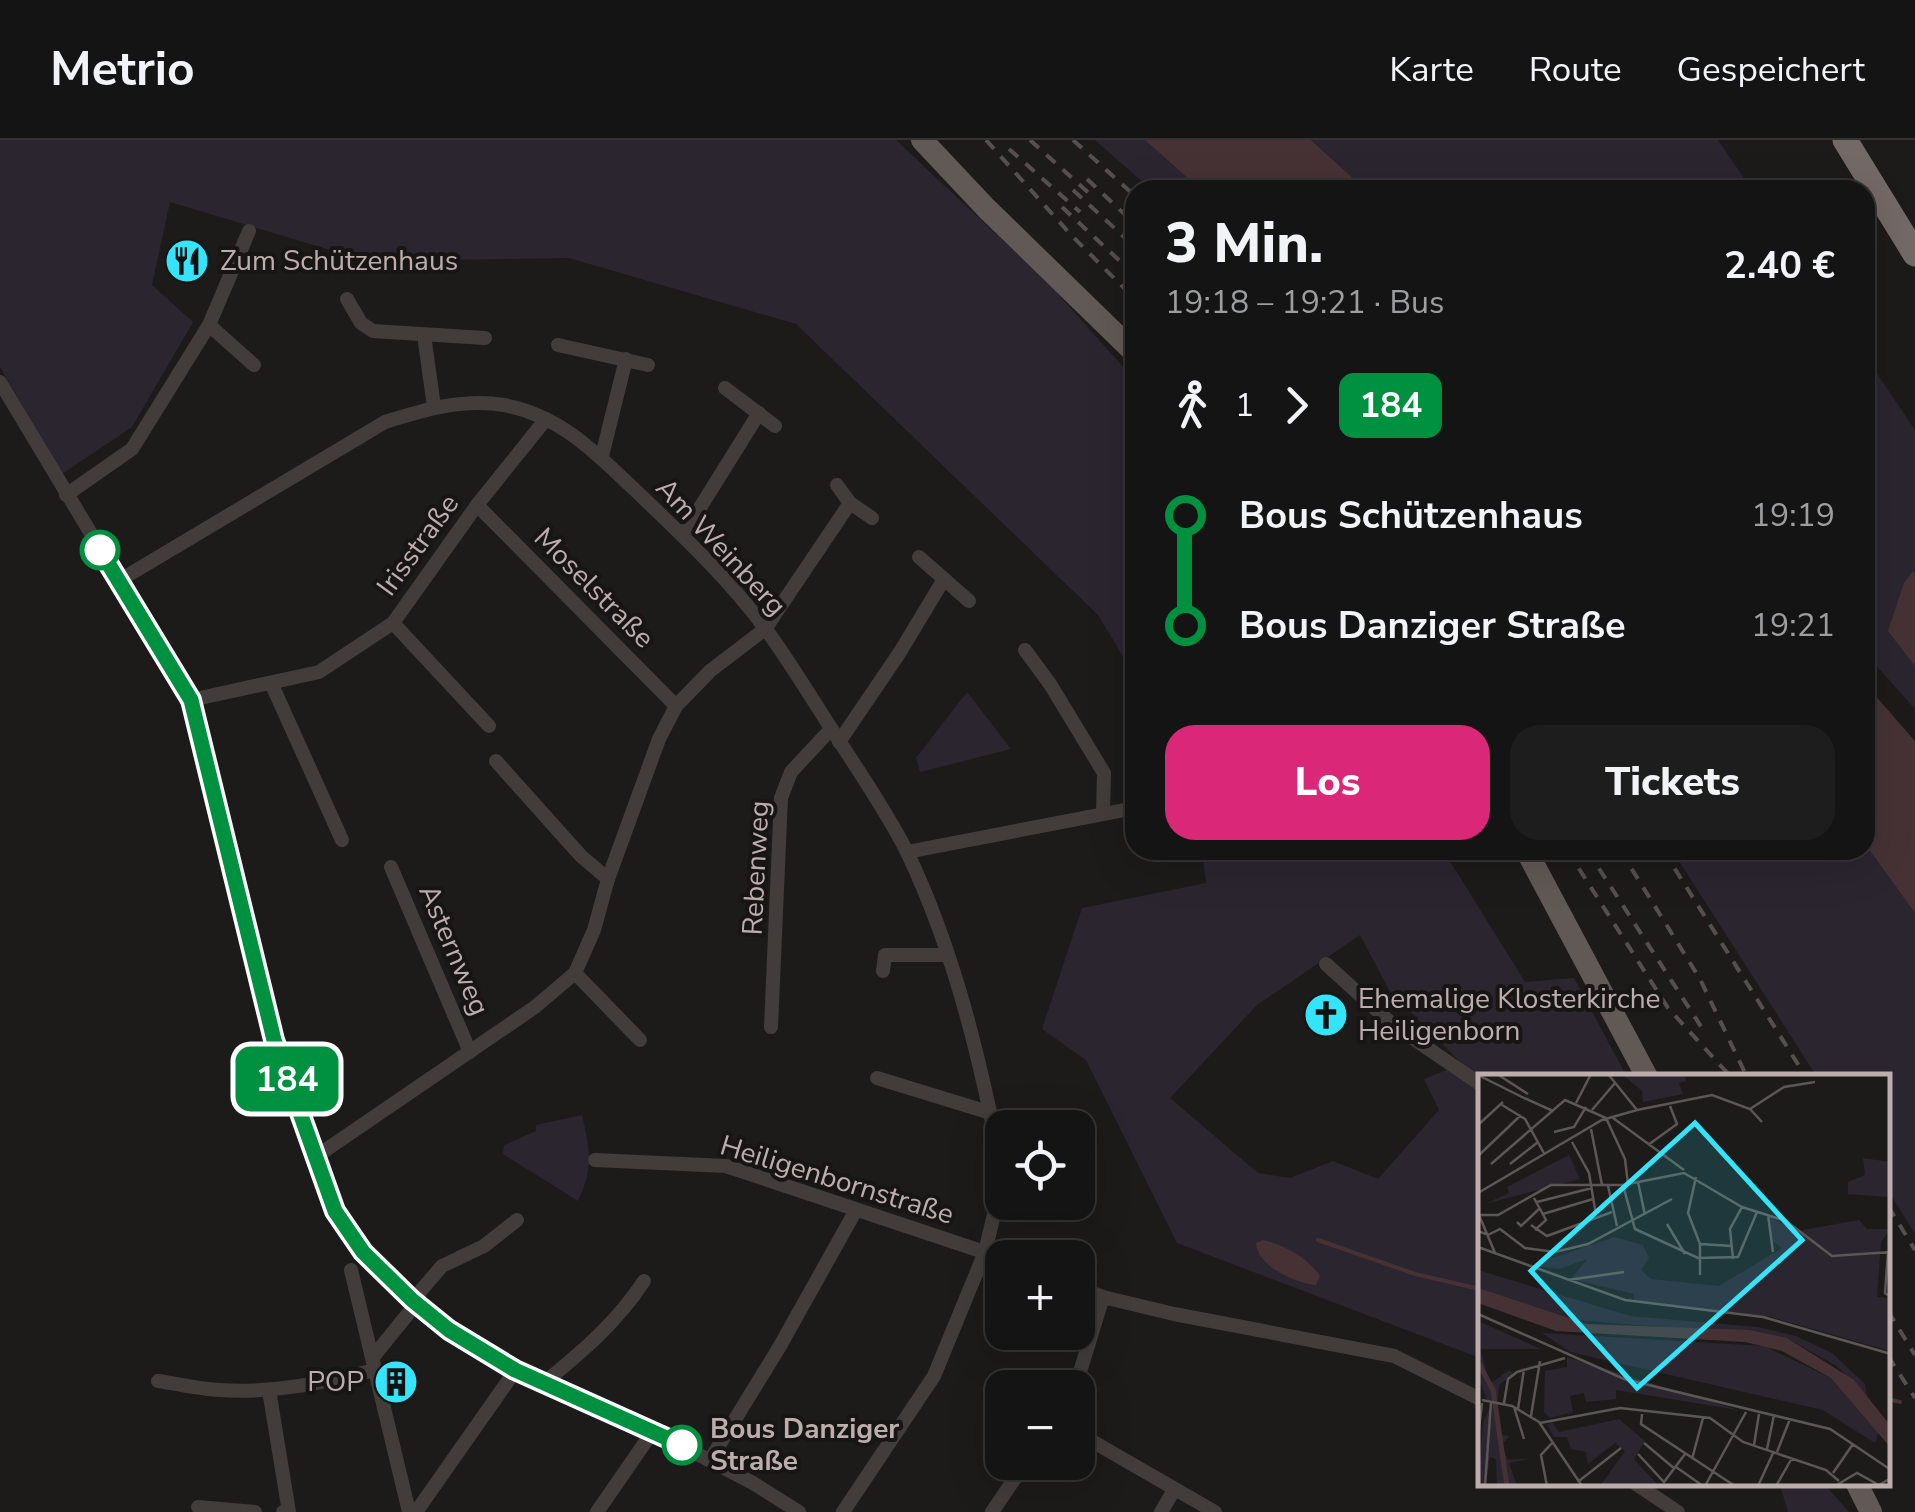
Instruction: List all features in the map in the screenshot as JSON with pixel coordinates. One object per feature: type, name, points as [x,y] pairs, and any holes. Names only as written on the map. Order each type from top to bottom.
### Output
[{"type":"highway","points":[[1845,140],[1870,180]]},
{"type":"highway","points":[[1863,140],[1915,224]]},
{"type":"highway","points":[[1875,189],[1915,254]]},
{"type":"main road","points":[[922,140],[1125,343]]},
{"type":"main road","points":[[1531,860],[1645,1074]]},
{"type":"main road","points":[[1858,1487],[1871,1512]]},
{"type":"street","points":[[66,495],[132,450],[210,326],[249,231]]},
{"type":"street","points":[[347,299],[360,323],[373,331],[485,338]]},
{"type":"street","points":[[210,326],[254,365]]},
{"type":"street","points":[[424,335],[434,407]]},
{"type":"street","points":[[558,345],[648,365]]},
{"type":"street","points":[[602,456],[626,359]]},
{"type":"street","points":[[0,382],[191,700],[274,1040],[335,1211],[363,1252],[449,1330],[515,1370],[653,1431],[792,1510]]},
{"type":"street","points":[[724,388],[776,426]]},
{"type":"street","name":"Am Weinberg","points":[[120,580],[385,422],[434,407],[504,405],[546,419],[574,434],[683,535],[766,629],[835,735],[907,852],[947,955],[990,1110]]},
{"type":"street","points":[[683,535],[759,414]]},
{"type":"street","name":"Irisstraße","points":[[191,700],[320,672],[393,623],[477,505],[546,419]]},
{"type":"street","points":[[837,485],[850,503],[872,518]]},
{"type":"street","points":[[314,1158],[535,1007],[575,972],[594,930],[608,879],[659,739],[676,706],[710,671],[766,629],[850,503]]},
{"type":"street","name":"Moselstraße","points":[[477,505],[676,706]]},
{"type":"street","points":[[919,557],[970,600]]},
{"type":"street","name":"Rebenweg","points":[[771,1027],[782,798],[790,772],[835,735],[900,652],[944,579]]},
{"type":"street","points":[[393,623],[489,726]]},
{"type":"street","points":[[1025,650],[1104,773],[1103,813]]},
{"type":"street","points":[[272,685],[342,840]]},
{"type":"street","points":[[496,761],[581,856],[608,879]]},
{"type":"street","points":[[907,852],[1125,810]]},
{"type":"street","name":"Asternweg","points":[[391,867],[470,1052]]},
{"type":"street","points":[[883,971],[886,955],[947,955]]},
{"type":"street","points":[[1326,964],[1392,1024],[1478,1083]]},
{"type":"street","points":[[575,972],[640,1040]]},
{"type":"street","points":[[876,1078],[985,1111]]},
{"type":"street","name":"Heiligenbornstraße","points":[[595,1160],[726,1166],[985,1252]]},
{"type":"street","points":[[710,1460],[856,1210]]},
{"type":"street","points":[[158,1382],[221,1390],[269,1390],[374,1364],[442,1266],[484,1246],[517,1220]]},
{"type":"street","points":[[842,1512],[934,1376],[985,1252]]},
{"type":"street","points":[[351,1270],[412,1512]]},
{"type":"street","points":[[545,1382],[599,1338],[644,1280]]},
{"type":"street","points":[[1095,1294],[1174,1314],[1394,1356],[1478,1398]]},
{"type":"street","points":[[1081,1370],[1103,1297]]},
{"type":"street","points":[[412,1512],[515,1370]]},
{"type":"street","points":[[269,1390],[288,1512]]},
{"type":"street","points":[[597,1512],[653,1431]]},
{"type":"street","points":[[1095,1443],[1215,1512]]},
{"type":"street","points":[[992,1512],[1014,1480]]},
{"type":"street","points":[[1640,1487],[1678,1512]]},
{"type":"street","points":[[1161,1512],[1174,1490]]},
{"type":"street","points":[[198,1506],[256,1512]]},
{"type":"shaded area","points":[[0,140],[896,140],[1050,285],[1125,369],[1125,660],[1098,615],[796,324],[569,258],[367,261],[170,202],[152,285],[193,322],[132,427],[62,474],[0,367]]},
{"type":"shaded area","points":[[1095,140],[1145,140],[1190,180],[1141,180]]},
{"type":"shaded area","points":[[1145,140],[1311,140],[1355,180],[1190,180]]},
{"type":"shaded area","points":[[1311,140],[1718,140],[1745,180],[1355,180]]},
{"type":"shaded area","points":[[1875,371],[1915,430],[1915,709],[1875,664]]},
{"type":"shaded area","points":[[1913,571],[1915,666],[1888,631],[1904,583]]},
{"type":"shaded area","points":[[967,692],[1011,749],[920,772],[916,758]]},
{"type":"shaded area","points":[[1875,695],[1915,741],[1915,913],[1875,858]]},
{"type":"shaded area","points":[[1875,858],[1915,913],[1915,1234],[1890,1193],[1890,1074],[1815,1074],[1678,860]]},
{"type":"shaded area","points":[[1203,860],[1449,860],[1525,982],[1574,978],[1625,1074],[1478,1074],[1478,1357],[1177,1243],[1086,1060],[1042,1029],[1082,908],[1206,883]],"holes":[[[1360,935],[1389,990],[1462,1064],[1424,1079],[1439,1110],[1378,1179],[1333,1161],[1290,1178],[1258,1173],[1170,1098],[1257,1005]]]},
{"type":"shaded area","points":[[582,1115],[589,1158],[578,1201],[503,1154],[504,1145],[536,1131],[536,1125]]},
{"type":"shaded area","points":[[1263,1240],[1302,1258],[1320,1276],[1316,1285],[1288,1277],[1270,1266],[1258,1251],[1256,1243]]},
{"type":"shaded area","points":[[1781,1487],[1827,1487],[1849,1512],[1788,1512]]},
{"type":"waterway","points":[[1318,1240],[1415,1274],[1478,1289]]},
{"type":"waterway","points":[[1890,1400],[1900,1402]]},
{"type":"railway","points":[[986,140],[1125,289]]},
{"type":"railway","points":[[1030,140],[1091,195]]},
{"type":"railway","points":[[1073,140],[1125,187]]},
{"type":"railway","points":[[1009,149],[1080,212]]},
{"type":"railway","points":[[1087,179],[1125,215]]},
{"type":"railway","points":[[1073,190],[1125,238]]},
{"type":"railway","points":[[1062,207],[1125,266]]},
{"type":"railway","points":[[1573,860],[1668,1008],[1728,1074]]},
{"type":"railway","points":[[1593,860],[1702,1028]]},
{"type":"railway","points":[[1626,860],[1700,979],[1746,1074]]},
{"type":"railway","points":[[1669,860],[1804,1074]]},
{"type":"railway","points":[[1890,1209],[1915,1250]]},
{"type":"railway","points":[[1890,1314],[1915,1355]]},
{"type":"railway","points":[[1890,1359],[1915,1398]]},
{"type":"bus line","name":"184","points":[[100,550],[191,700],[274,1040],[335,1211],[363,1252],[449,1330],[515,1370],[682,1445]]},
{"type":"place","name":"Zum Schützenhaus","points":[[187,261]]},
{"type":"place","name":"Ehemalige Klosterkirche Heiligenborn","points":[[1326,1015]]},
{"type":"place","name":"POP","points":[[396,1382]]},
{"type":"place","name":"Bous Danziger Straße","points":[[682,1445]]}]
